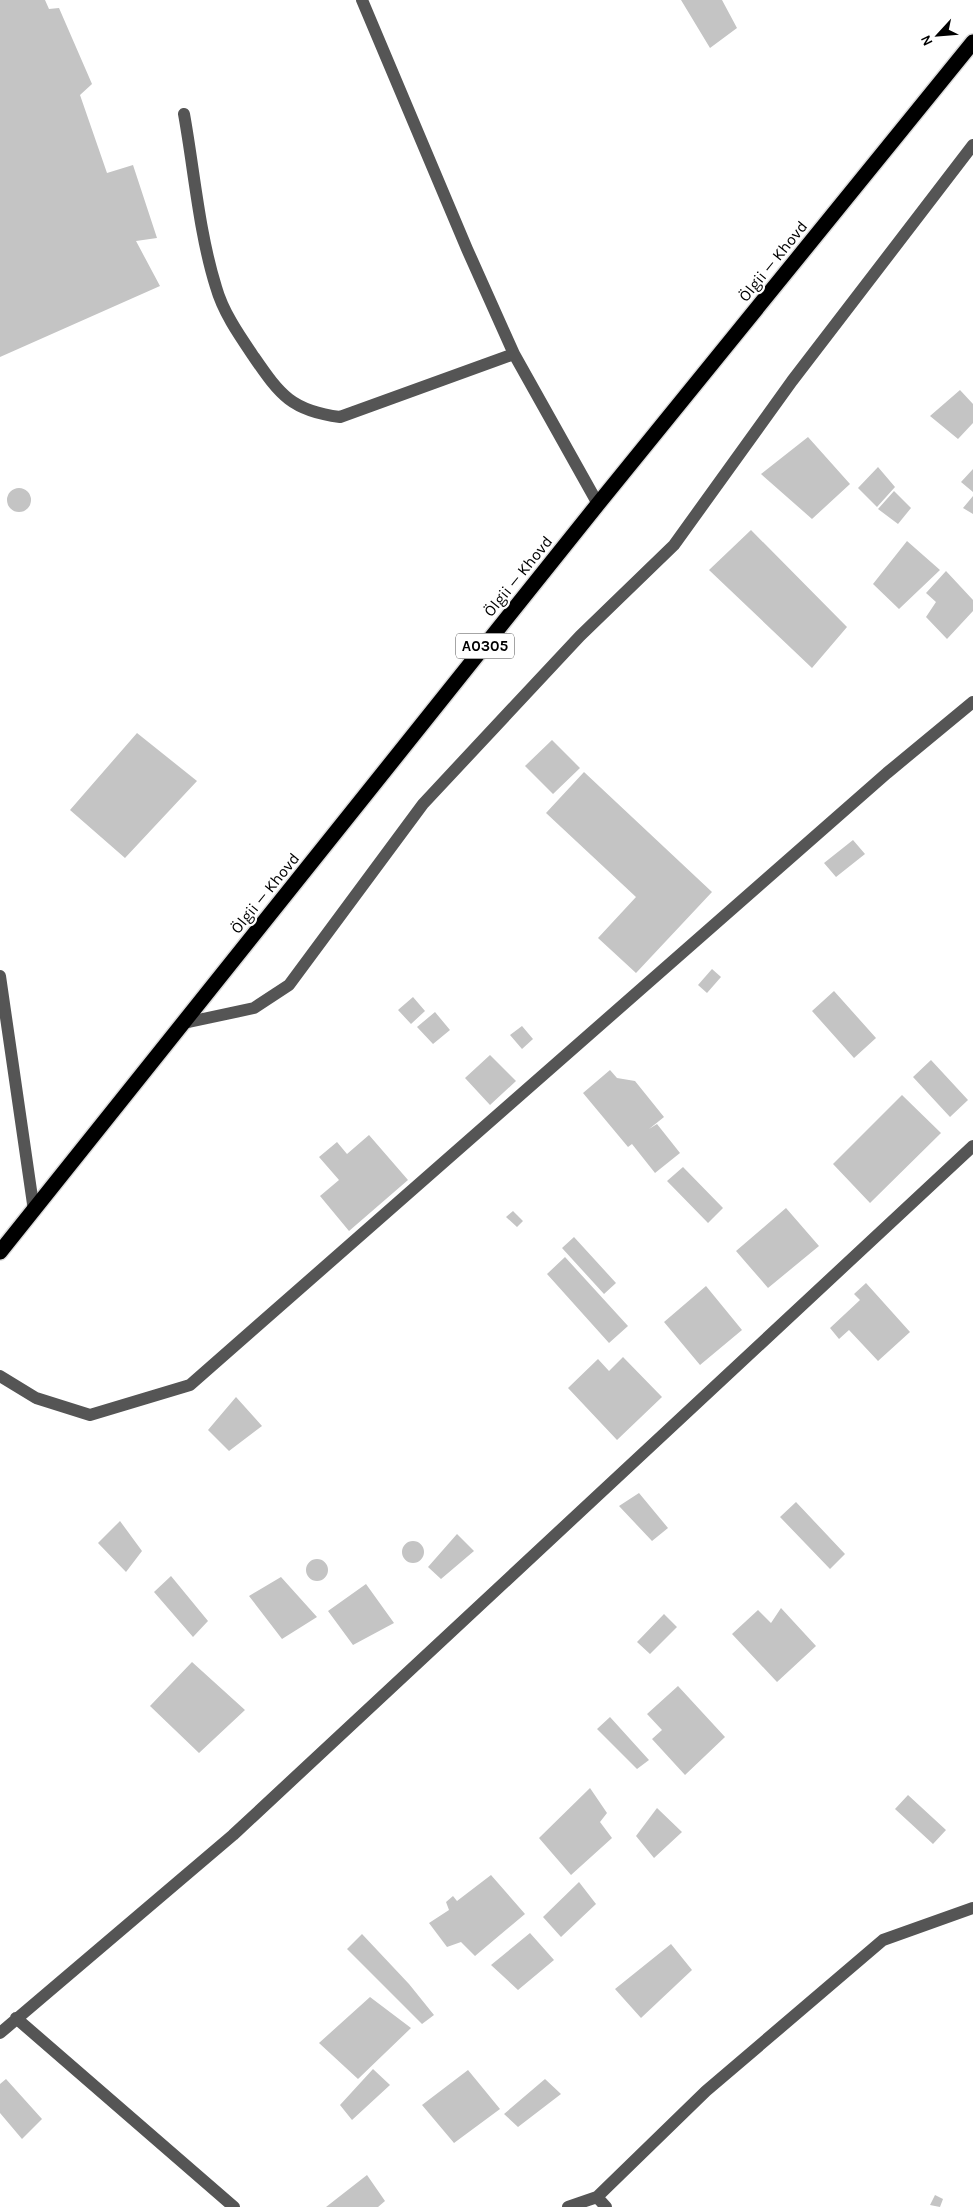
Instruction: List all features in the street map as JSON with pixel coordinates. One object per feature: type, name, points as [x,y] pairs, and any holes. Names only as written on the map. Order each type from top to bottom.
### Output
[{"type":"highway","name":"Ölgii — Khovd","points":[[0,1252],[598,504],[973,42]]},
{"type":"street","points":[[362,0],[466,249],[514,354],[598,504]]},
{"type":"street","points":[[184,114],[208,255],[216,288],[236,331],[281,393],[296,406],[318,414],[340,417],[514,354]]},
{"type":"street","points":[[184,1023],[254,1008],[289,985],[423,804],[580,636],[674,545],[792,381],[973,145]]},
{"type":"street","points":[[0,1376],[36,1398],[90,1415],[190,1385],[886,773],[973,702]]},
{"type":"street","points":[[0,976],[34,1211]]},
{"type":"street","points":[[0,2033],[233,1835],[973,1146]]},
{"type":"street","points":[[568,2207],[597,2197],[706,2091],[883,1940],[973,1908]]},
{"type":"street","points":[[16,2018],[234,2207]]},
{"type":"street","points":[[597,2197],[606,2207]]},
{"type":"building","points":[[0,0],[45,0],[49,9],[59,8],[92,84],[80,95],[107,173],[133,165],[157,238],[136,241],[160,286],[0,357]]},
{"type":"building","points":[[681,0],[722,0],[737,28],[710,48]]},
{"type":"building","points":[[960,390],[973,404],[973,423],[958,439],[930,416]]},
{"type":"building","points":[[808,437],[850,484],[812,519],[761,474]]},
{"type":"building","points":[[878,467],[895,487],[877,507],[858,488]]},
{"type":"building","points":[[973,469],[973,492],[961,482]]},
{"type":"building","points":[[19,488],[28,491],[31,500],[28,509],[19,512],[10,509],[7,500],[10,491]]},
{"type":"building","points":[[894,491],[911,508],[898,524],[878,509]]},
{"type":"building","points":[[973,496],[973,514],[963,508]]},
{"type":"building","points":[[751,530],[847,627],[812,668],[709,570]]},
{"type":"building","points":[[907,541],[940,570],[899,609],[873,584]]},
{"type":"building","points":[[946,571],[973,600],[973,611],[947,639],[926,617],[936,602],[926,593]]},
{"type":"building","points":[[137,733],[197,781],[125,858],[70,810]]},
{"type":"building","points":[[552,740],[580,768],[553,794],[525,766]]},
{"type":"building","points":[[584,772],[712,892],[636,973],[598,938],[636,897],[546,813]]},
{"type":"building","points":[[853,840],[865,854],[836,877],[824,863]]},
{"type":"building","points":[[712,969],[721,977],[707,993],[698,985]]},
{"type":"building","points":[[834,991],[876,1038],[854,1058],[812,1011]]},
{"type":"building","points":[[413,997],[425,1011],[411,1024],[398,1010]]},
{"type":"building","points":[[435,1012],[450,1030],[433,1044],[417,1027]]},
{"type":"building","points":[[522,1026],[533,1039],[522,1049],[510,1035]]},
{"type":"building","points":[[490,1055],[516,1081],[490,1105],[465,1078]]},
{"type":"building","points":[[931,1060],[968,1100],[950,1117],[913,1077]]},
{"type":"building","points":[[610,1070],[617,1078],[635,1081],[664,1117],[649,1129],[657,1124],[680,1153],[655,1173],[632,1144],[628,1147],[583,1093]]},
{"type":"building","points":[[902,1095],[941,1133],[870,1203],[833,1164]]},
{"type":"building","points":[[369,1135],[408,1180],[349,1231],[320,1196],[339,1180],[319,1157],[337,1142],[347,1154]]},
{"type":"building","points":[[683,1167],[723,1208],[708,1223],[667,1181]]},
{"type":"building","points":[[786,1208],[819,1246],[768,1288],[736,1251]]},
{"type":"building","points":[[513,1211],[523,1221],[517,1227],[506,1217]]},
{"type":"building","points":[[574,1237],[616,1283],[604,1294],[562,1248]]},
{"type":"building","points":[[565,1257],[628,1326],[609,1343],[547,1274]]},
{"type":"building","points":[[866,1283],[910,1332],[878,1361],[849,1330],[839,1339],[830,1328],[860,1300],[854,1294]]},
{"type":"building","points":[[706,1286],[742,1330],[700,1365],[664,1322]]},
{"type":"building","points":[[623,1357],[662,1397],[617,1440],[568,1388],[598,1359],[609,1371]]},
{"type":"building","points":[[236,1397],[262,1426],[229,1451],[208,1430]]},
{"type":"building","points":[[639,1493],[668,1528],[652,1541],[619,1506]]},
{"type":"building","points":[[796,1502],[845,1554],[830,1569],[780,1517]]},
{"type":"building","points":[[120,1521],[142,1551],[126,1572],[98,1543]]},
{"type":"building","points":[[457,1534],[474,1551],[441,1579],[428,1567]]},
{"type":"building","points":[[413,1541],[421,1544],[424,1552],[421,1560],[413,1563],[405,1560],[402,1552],[405,1544]]},
{"type":"building","points":[[317,1559],[325,1562],[328,1570],[325,1578],[317,1581],[309,1578],[306,1570],[309,1562]]},
{"type":"building","points":[[171,1576],[208,1621],[193,1637],[154,1592]]},
{"type":"building","points":[[281,1577],[317,1617],[282,1639],[249,1596]]},
{"type":"building","points":[[366,1584],[394,1623],[353,1645],[328,1611]]},
{"type":"building","points":[[781,1608],[816,1646],[777,1682],[732,1634],[758,1610],[771,1623]]},
{"type":"building","points":[[664,1614],[677,1627],[650,1654],[637,1642]]},
{"type":"building","points":[[192,1662],[245,1710],[199,1753],[150,1706]]},
{"type":"building","points":[[678,1686],[725,1737],[685,1775],[652,1739],[662,1730],[647,1714]]},
{"type":"building","points":[[610,1717],[649,1760],[637,1769],[597,1729]]},
{"type":"building","points":[[590,1788],[607,1813],[600,1822],[612,1838],[571,1875],[539,1838]]},
{"type":"building","points":[[908,1795],[946,1830],[933,1844],[895,1809]]},
{"type":"building","points":[[657,1808],[682,1832],[654,1858],[636,1836]]},
{"type":"building","points":[[491,1875],[525,1914],[475,1956],[461,1942],[447,1947],[429,1923],[449,1910],[446,1902],[453,1896],[457,1901]]},
{"type":"building","points":[[579,1882],[596,1904],[561,1937],[543,1917]]},
{"type":"building","points":[[530,1933],[554,1960],[518,1990],[491,1965]]},
{"type":"building","points":[[362,1934],[409,1984],[434,2015],[422,2024],[347,1949]]},
{"type":"building","points":[[671,1944],[692,1970],[641,2018],[615,1989]]},
{"type":"building","points":[[370,1997],[411,2028],[358,2079],[319,2043]]},
{"type":"building","points":[[373,2069],[390,2085],[352,2120],[340,2105]]},
{"type":"building","points":[[468,2070],[500,2109],[454,2143],[422,2105]]},
{"type":"building","points":[[6,2079],[42,2119],[22,2139],[0,2113],[0,2084]]},
{"type":"building","points":[[545,2079],[561,2094],[518,2127],[504,2114]]},
{"type":"building","points":[[367,2175],[385,2201],[378,2207],[326,2207]]},
{"type":"building","points":[[935,2195],[943,2199],[940,2207],[930,2205]]}]
